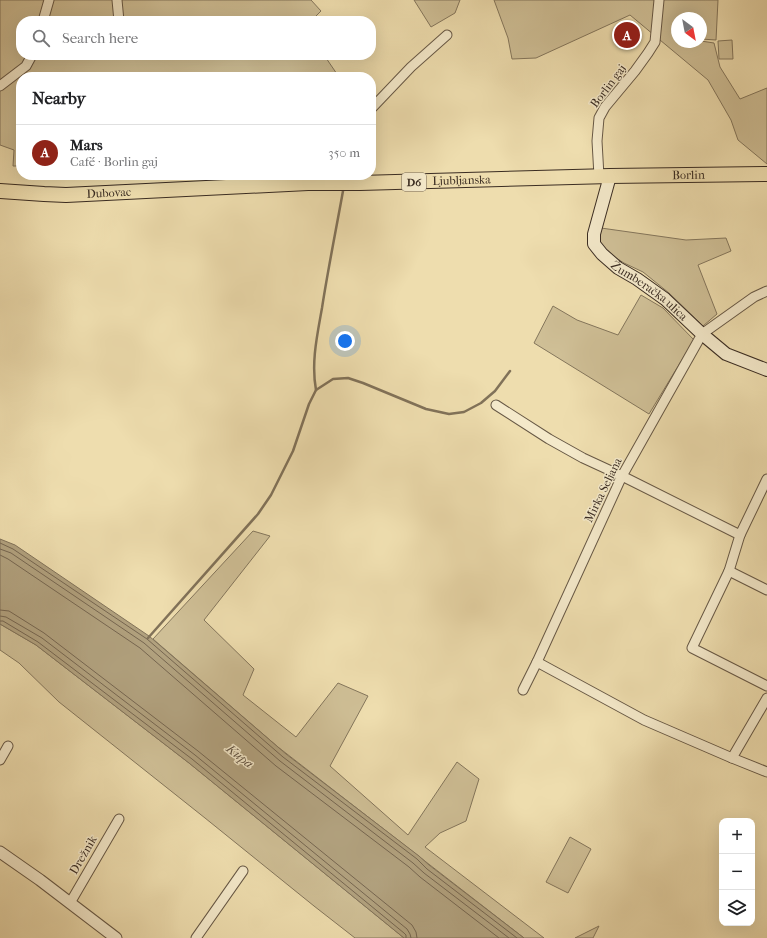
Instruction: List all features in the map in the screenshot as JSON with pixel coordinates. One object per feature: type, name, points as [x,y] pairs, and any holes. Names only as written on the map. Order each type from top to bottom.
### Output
[{"type":"main road","name":"Borlin","points":[[604,176],[767,174]]},
{"type":"main road","name":"Ljubljanska","points":[[322,180],[360,184],[604,176]]},
{"type":"main road","name":"Žumberačka ulica","points":[[604,176],[594,234],[594,244],[602,254],[618,268],[637,279],[665,299],[702,334],[726,354],[767,370]]},
{"type":"main road","name":"Ljubljanska","points":[[218,187],[300,180]]},
{"type":"main road","name":"Dubovac","points":[[0,191],[66,195],[218,187]]},
{"type":"street","points":[[44,16],[49,0]]},
{"type":"street","points":[[117,0],[119,16]]},
{"type":"street","name":"Borlin gaj","points":[[604,176],[597,141],[599,118],[605,107],[635,72],[655,42],[659,0]]},
{"type":"street","points":[[376,104],[411,67],[447,35]]},
{"type":"street","points":[[18,72],[26,66],[29,60]]},
{"type":"street","points":[[0,86],[16,74]]},
{"type":"street","points":[[702,334],[754,297],[767,291]]},
{"type":"street","name":"Mirka Seljana","points":[[523,690],[622,476],[702,334]]},
{"type":"street","points":[[496,405],[549,439],[583,458],[740,535]]},
{"type":"street","points":[[767,479],[740,535],[730,571],[692,648],[767,686]]},
{"type":"street","points":[[730,571],[767,590]]},
{"type":"street","points":[[537,662],[644,720],[767,772]]},
{"type":"street","points":[[732,758],[767,698]]},
{"type":"street","points":[[0,760],[8,746]]},
{"type":"street","name":"Drežnik","points":[[70,903],[119,820]]},
{"type":"street","points":[[0,852],[40,880],[116,938]]},
{"type":"street","points":[[196,938],[243,871]]},
{"type":"shaded area","points":[[0,0],[311,0],[321,11],[316,16],[16,16],[16,60],[327,60],[336,72],[16,72],[16,166],[13,166],[14,150],[0,145]]},
{"type":"shaded area","points":[[414,0],[460,0],[455,13],[431,27]]},
{"type":"shaded area","points":[[494,0],[718,0],[716,40],[707,39],[707,12],[671,12],[671,48],[707,48],[707,42],[714,43],[720,67],[740,99],[767,88],[767,164],[738,140],[731,120],[708,80],[630,15],[536,58],[512,59],[508,38]]},
{"type":"shaded area","points":[[732,40],[733,59],[719,59],[718,41]]},
{"type":"shaded area","points":[[601,228],[686,240],[726,238],[731,251],[698,265],[717,314],[703,326],[669,293],[643,272],[606,252],[599,240]]},
{"type":"shaded area","points":[[641,295],[663,308],[694,340],[649,414],[534,343],[553,306],[577,320],[618,335]]},
{"type":"shaded area","points":[[253,531],[270,536],[204,620],[254,669],[243,695],[296,737],[338,683],[368,696],[330,766],[408,835],[457,762],[479,779],[466,821],[440,833],[425,847],[544,938],[524,938],[278,747],[153,639]]},
{"type":"shaded area","points":[[0,624],[36,645],[189,763],[404,938],[355,938],[59,702],[19,663],[0,650]]},
{"type":"shaded area","points":[[570,837],[591,849],[568,893],[546,882]]},
{"type":"shaded area","points":[[599,926],[593,938],[575,938]]},
{"type":"water","name":"Kupa","points":[[0,539],[15,545],[149,636],[286,754],[524,938],[404,938],[189,763],[36,645],[0,624]]},
{"type":"waterway","points":[[316,390],[314,360],[329,264],[343,191]]},
{"type":"waterway","points":[[148,638],[258,514],[271,495],[293,451],[309,404],[316,390],[333,379],[348,378],[426,409],[449,414],[464,412],[481,403],[495,391],[510,371]]},
{"type":"place","name":"Mars","points":[[627,35]]}]
